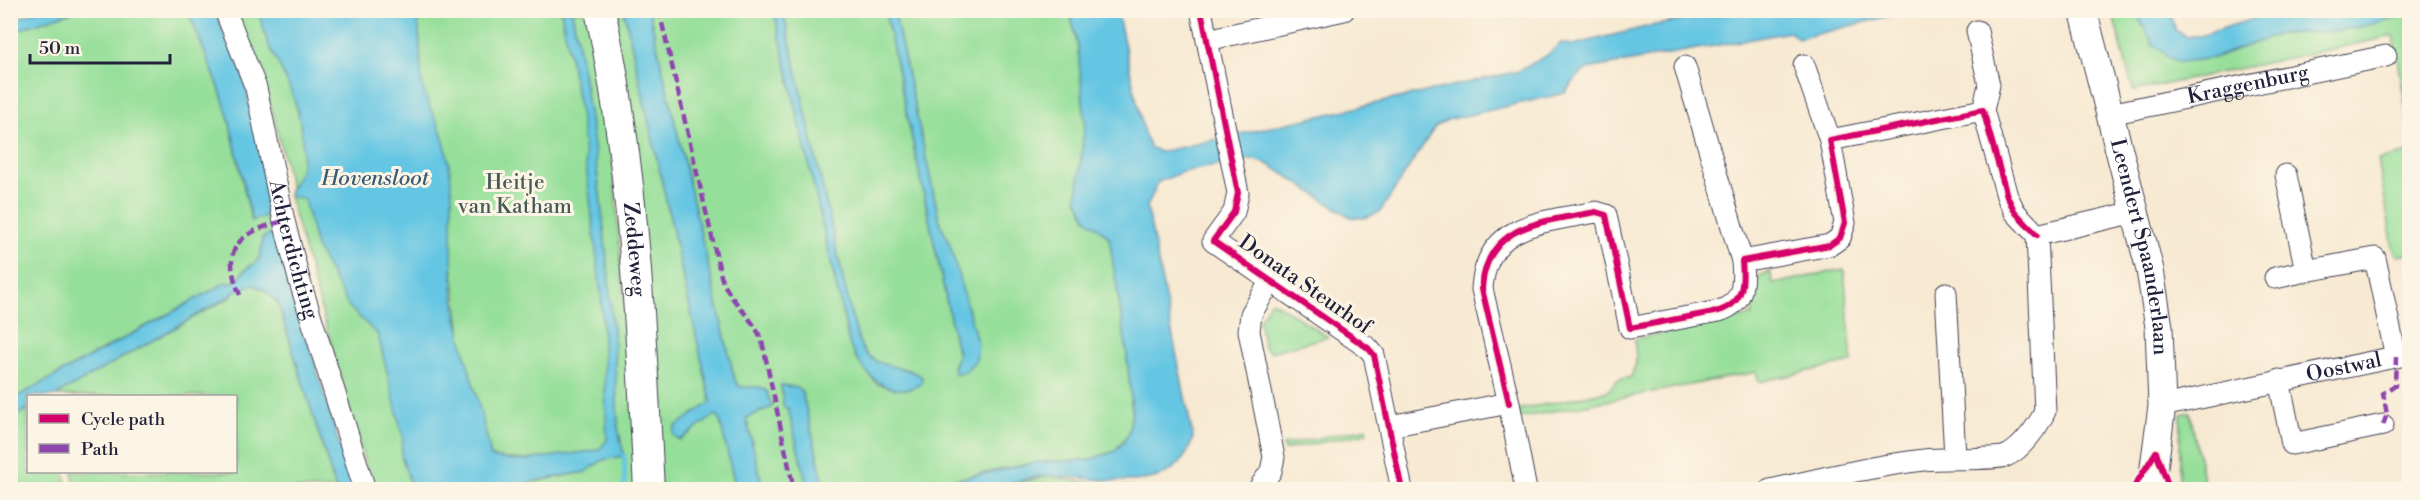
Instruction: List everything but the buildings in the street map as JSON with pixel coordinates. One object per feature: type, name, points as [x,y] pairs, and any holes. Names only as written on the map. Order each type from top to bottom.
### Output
[{"type":"main road","name":"Zeddeweg","points":[[600,10],[615,89],[634,250],[649,489]]},
{"type":"street","name":"Achterdichting","points":[[225,10],[256,88],[284,221],[299,279],[365,489]]},
{"type":"street","name":"Donata Steurhof","points":[[1201,10],[1232,165],[1237,204],[1213,241],[1368,348],[1378,368],[1402,489]]},
{"type":"street","points":[[1207,40],[1344,10]]},
{"type":"street","name":"Leendert Spaanderlaan","points":[[2083,10],[2150,270],[2159,327],[2162,406],[2151,489]]},
{"type":"street","points":[[1770,489],[1921,460],[2003,457],[2011,453],[2041,420],[2045,411],[2037,235],[2015,212],[2007,196],[1983,110],[1989,85],[1977,31]]},
{"type":"street","name":"Kraggenburg","points":[[2110,114],[2386,56]]},
{"type":"street","points":[[1742,261],[1830,245],[1840,238],[1845,223],[1830,140],[1804,65]]},
{"type":"street","points":[[1526,489],[1509,403],[1482,289],[1483,274],[1503,238],[1515,230],[1596,212],[1606,215],[1630,328],[1730,307],[1739,298],[1744,284],[1742,261],[1685,67]]},
{"type":"street","points":[[1830,140],[1983,110]]},
{"type":"street","points":[[2286,175],[2306,271]]},
{"type":"street","points":[[2037,235],[2134,212]]},
{"type":"street","points":[[2275,278],[2374,258],[2402,355]]},
{"type":"street","name":"Donata Steurhof","points":[[1258,489],[1271,471],[1274,457],[1249,330],[1251,314],[1270,282]]},
{"type":"street","points":[[1946,293],[1955,457]]},
{"type":"street","name":"Oostwal","points":[[2162,406],[2402,355]]},
{"type":"street","name":"Oostwal","points":[[2279,380],[2292,444],[2383,425]]},
{"type":"street","points":[[1390,426],[1509,403]]},
{"type":"green space","points":[[74,11],[188,11],[219,87],[229,119],[251,220],[272,214],[275,232],[262,238],[260,256],[239,278],[229,284],[227,282],[11,400],[10,32]]},
{"type":"green space","points":[[236,11],[347,11],[450,489],[372,489],[289,196],[290,185],[272,109]]},
{"type":"green space","name":"Heitje van Katham","points":[[415,11],[561,11],[582,117],[600,279],[612,442],[601,448],[587,453],[554,458],[491,457],[463,353],[451,255],[443,137],[429,109],[422,86]]},
{"type":"green space","points":[[572,11],[590,11],[611,135],[639,489],[492,490],[585,472],[603,460],[624,456],[618,428],[608,271],[597,167]]},
{"type":"green space","points":[[610,11],[624,11],[711,402],[675,427],[680,440],[715,415],[720,417],[736,489],[660,489]]},
{"type":"green space","points":[[649,11],[774,11],[850,346],[857,360],[877,384],[910,389],[922,377],[908,370],[875,361],[863,350],[859,342],[783,11],[885,11],[958,356],[953,366],[955,373],[965,372],[950,245],[940,223],[894,11],[1070,11],[1078,48],[1085,122],[1077,198],[1087,218],[1109,237],[1126,346],[1132,410],[1129,433],[1115,451],[1089,460],[1038,462],[906,489],[825,489],[802,392],[797,388],[781,385],[784,408],[788,407],[808,489],[763,489],[746,418],[772,407],[759,387],[740,387],[735,381]]},
{"type":"green space","points":[[2112,11],[2135,11],[2153,44],[2213,58],[2279,34],[2339,31],[2409,13],[2409,128],[2394,36],[2133,91]]},
{"type":"green space","points":[[2409,153],[2409,254],[2397,256],[2393,248],[2378,160]]},
{"type":"green space","points":[[1844,269],[1852,362],[1758,382],[1757,372],[1519,418],[1517,410],[1608,391],[1617,380],[1631,377],[1636,363],[1635,339],[1752,315],[1757,277],[1770,271],[1773,284]]},
{"type":"green space","points":[[253,284],[266,291],[278,303],[336,489],[76,489],[72,473],[237,473],[237,395],[59,395],[232,296],[232,292]]},
{"type":"green space","points":[[1270,302],[1274,302],[1328,337],[1270,352],[1264,347],[1259,321]]},
{"type":"green space","points":[[27,410],[27,473],[64,473],[68,489],[11,489],[10,419]]},
{"type":"green space","points":[[2190,412],[2205,489],[2179,489],[2181,414]]},
{"type":"green space","points":[[1367,428],[1367,433],[1284,450],[1283,445]]},
{"type":"green space","points":[[1050,476],[1111,487],[1131,487],[1132,489],[982,490]]},
{"type":"water","points":[[2409,10],[2409,13],[2365,26],[2339,31],[2279,34],[2213,58],[2180,62],[2168,57],[2153,44],[2135,11],[2170,11],[2176,31],[2186,36],[2200,36],[2276,11]]},
{"type":"water","points":[[37,11],[74,11],[11,32],[11,20]]},
{"type":"water","points":[[188,11],[215,11],[244,78],[272,214],[252,221],[229,119],[219,87]]},
{"type":"water","name":"Hovensloot","points":[[258,11],[416,11],[422,83],[443,138],[451,177],[452,277],[461,338],[491,457],[517,461],[599,450],[607,440],[601,295],[580,112],[561,11],[572,11],[597,167],[608,271],[618,428],[624,456],[603,460],[585,472],[492,489],[412,489],[401,455],[403,437],[378,335],[349,307],[316,247],[304,199],[289,196],[301,168],[303,152],[300,121],[291,92],[269,45]]},
{"type":"water","points":[[624,11],[649,11],[735,381],[740,387],[759,387],[767,391],[772,407],[746,418],[763,489],[736,489],[719,417],[715,415],[680,440],[673,435],[675,427],[711,402]]},
{"type":"water","points":[[774,11],[783,11],[859,342],[863,350],[875,361],[915,373],[922,377],[921,384],[898,389],[887,387],[870,375],[850,346]]},
{"type":"water","points":[[885,11],[894,11],[940,223],[950,245],[978,345],[976,360],[965,372],[955,373],[953,368],[958,355]]},
{"type":"water","points":[[1070,11],[1117,11],[1144,133],[1150,147],[1160,152],[1519,71],[1546,56],[1561,43],[1573,45],[1650,26],[1738,11],[1909,11],[1798,39],[1790,32],[1587,69],[1576,78],[1565,93],[1447,120],[1435,127],[1380,212],[1364,218],[1350,217],[1270,165],[1252,159],[1183,172],[1158,182],[1147,207],[1193,437],[1185,457],[1172,470],[1156,477],[1137,480],[1116,481],[1044,476],[974,490],[906,490],[1038,462],[1089,460],[1115,451],[1129,433],[1132,410],[1126,346],[1109,237],[1087,219],[1077,198],[1085,122],[1078,48]]},
{"type":"water","points":[[275,232],[353,489],[336,489],[278,303],[266,291],[253,284],[233,292],[232,295],[59,395],[27,395],[27,410],[11,419],[11,400],[227,282],[230,284],[239,279],[260,256],[262,238]]},
{"type":"water","points":[[781,385],[797,388],[802,392],[825,489],[808,489],[788,408],[784,408]]},
{"type":"waterway","points":[[624,456],[625,490]]},
{"type":"marked path","points":[[659,10],[721,276],[730,294],[753,324],[762,341],[794,490]]},
{"type":"marked path","points":[[240,295],[232,265],[237,244],[255,231],[284,221]]},
{"type":"marked path","points":[[2383,425],[2387,414],[2383,393],[2395,385],[2396,357]]},
{"type":"cycle path","points":[[1201,10],[1238,193],[1234,212],[1213,241],[1368,348],[1374,355],[1402,490]]},
{"type":"cycle path","points":[[1509,403],[1482,289],[1486,267],[1494,250],[1506,238],[1521,229],[1539,223],[1596,212],[1606,215],[1630,328],[1719,311],[1733,303],[1741,292],[1742,261],[1830,245],[1840,238],[1845,223],[1830,140],[1983,110],[2007,196],[2015,212],[2037,235]]},
{"type":"cycle path","points":[[2132,490],[2156,452],[2170,490]]}]
